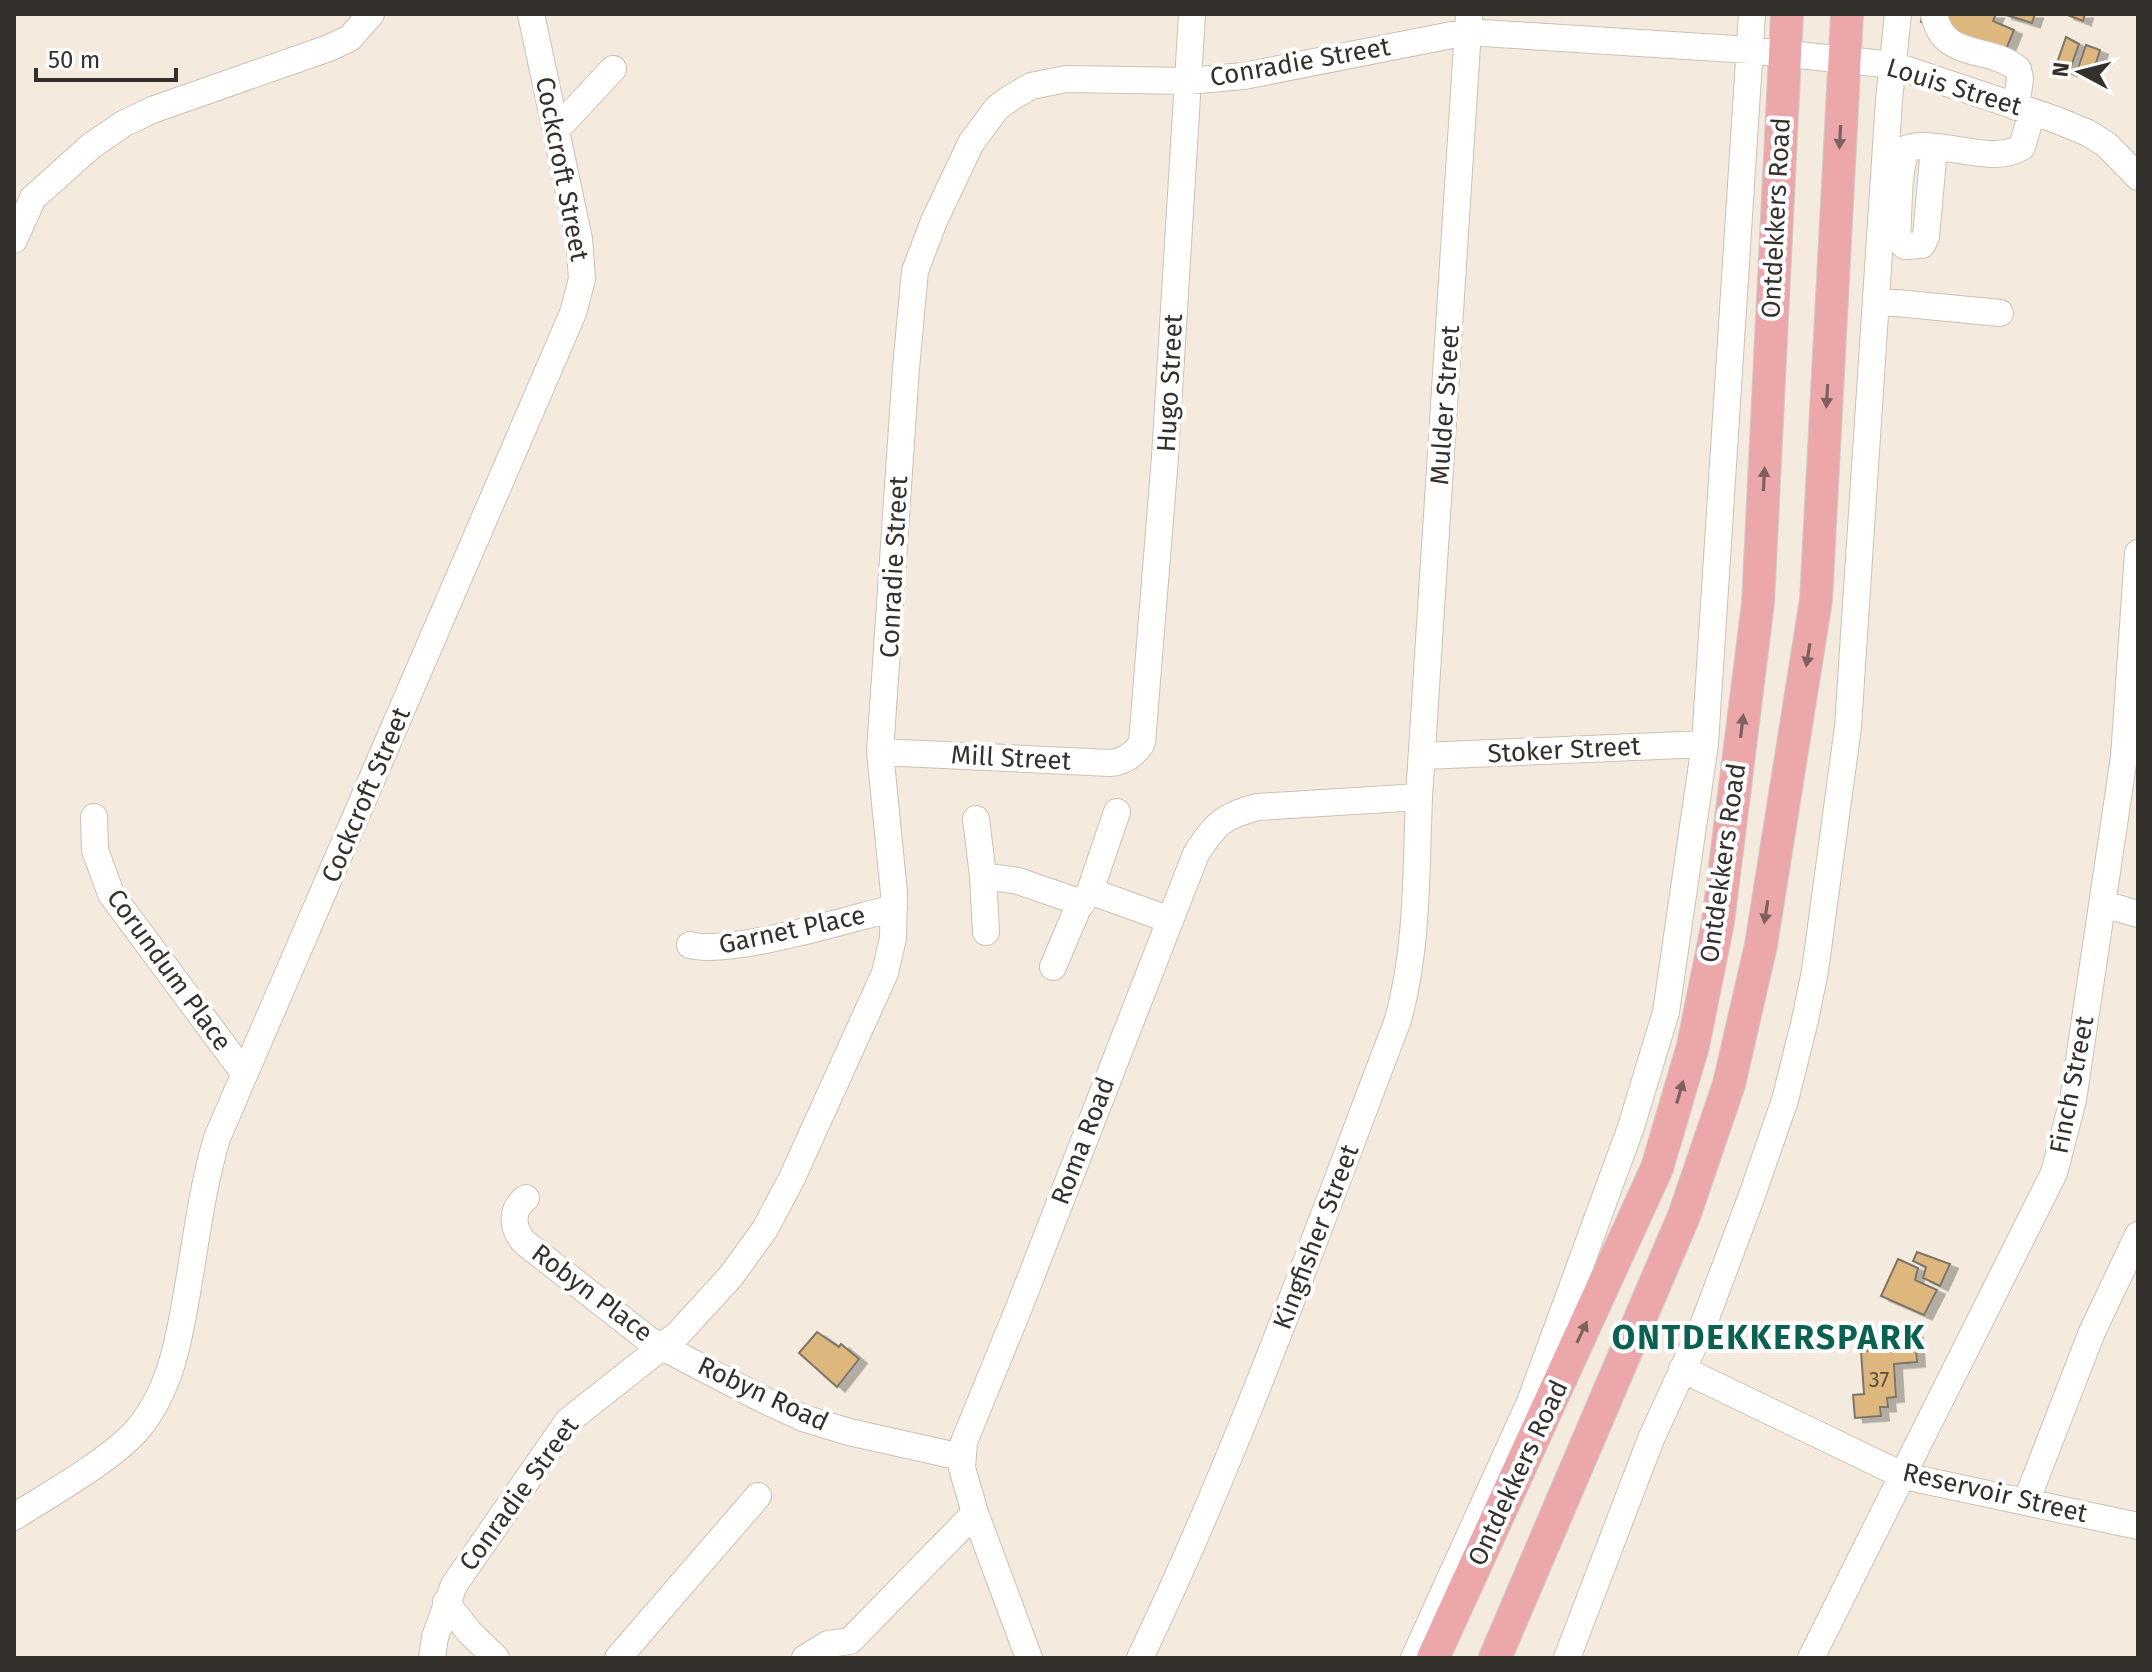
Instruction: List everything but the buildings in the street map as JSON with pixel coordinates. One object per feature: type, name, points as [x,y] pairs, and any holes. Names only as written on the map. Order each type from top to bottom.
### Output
[{"type":"main road","name":"Ontdekkers Road","points":[[1433,1658],[1657,1168],[1693,1046],[1718,922],[1758,603],[1787,14]]},
{"type":"main road","name":"Ontdekkers Road","points":[[1495,1658],[1684,1216],[1729,1084],[1761,945],[1816,600],[1847,14]]},
{"type":"street","points":[[14,240],[23,192],[123,124],[152,110],[329,48],[350,38],[371,14]]},
{"type":"street","name":"Cockcroft Street","points":[[14,1517],[128,1438],[149,1413],[165,1384],[178,1344],[207,1173],[217,1138],[573,313],[582,279],[582,259],[531,14]]},
{"type":"street","name":"Hugo Street","points":[[1137,751],[1145,728],[1192,14]]},
{"type":"street","name":"Ontdekkers Road","points":[[1414,1658],[1530,1402],[1589,1246],[1640,1098],[1660,1036],[1670,989],[1705,744],[1752,14]]},
{"type":"street","points":[[1567,1658],[1651,1439],[1704,1323],[1773,1137],[1797,1053],[1815,971],[1848,727],[1898,14]]},
{"type":"street","points":[[1934,14],[1940,35],[1949,43],[2007,62],[2018,69],[2024,109],[2022,147],[2015,151],[1993,153],[1934,148]]},
{"type":"street","name":"Conradie Street","points":[[432,1658],[435,1637],[454,1585],[568,1421],[687,1324],[731,1276],[777,1210],[882,981],[891,954],[894,908],[880,752],[914,282],[919,258],[934,221],[980,128],[997,108],[1031,86],[1066,79],[1188,81],[1244,76],[1468,23],[1750,50]]},
{"type":"street","name":"Mulder Street","points":[[1419,797],[1468,23]]},
{"type":"street","points":[[1949,84],[1961,47]]},
{"type":"street","name":"Louis Street","points":[[1750,50],[1893,65],[2088,133],[2107,145],[2136,172]]},
{"type":"street","points":[[556,130],[613,69]]},
{"type":"street","points":[[1876,301],[2000,313]]},
{"type":"street","name":"Finch Street","points":[[1811,1658],[2048,1186],[2062,1152],[2076,1086],[2124,757],[2138,553]]},
{"type":"street","name":"Stoker Street","points":[[1423,756],[1705,744]]},
{"type":"street","name":"Mill Street","points":[[880,752],[1110,763],[1121,762],[1137,751]]},
{"type":"street","name":"Roma Road","points":[[961,1457],[964,1442],[1196,854],[1210,832],[1222,820],[1237,812],[1258,807],[1419,797]]},
{"type":"street","name":"Kingfisher Street","points":[[1140,1658],[1184,1567],[1268,1362],[1398,1020],[1408,977],[1415,910],[1419,797]]},
{"type":"street","points":[[1053,967],[1086,897],[1117,812]]},
{"type":"street","name":"Corundum Place","points":[[94,817],[95,850],[111,894],[244,1073]]},
{"type":"street","points":[[976,819],[986,932]]},
{"type":"street","points":[[983,876],[1086,897],[1170,920]]},
{"type":"street","points":[[2103,904],[2138,914]]},
{"type":"street","name":"Garnet Place","points":[[690,945],[716,948],[894,908]]},
{"type":"street","name":"Robyn Place","points":[[526,1198],[514,1211],[519,1236],[524,1242],[649,1340],[662,1346]]},
{"type":"street","points":[[2026,1502],[2092,1332],[2138,1238]]},
{"type":"street","name":"Robyn Road","points":[[662,1346],[803,1418],[849,1432],[961,1457]]},
{"type":"street","name":"Reservoir Street","points":[[1682,1369],[1904,1476],[2138,1526]]},
{"type":"street","points":[[961,1457],[975,1513],[1029,1658]]},
{"type":"street","points":[[618,1658],[758,1496]]},
{"type":"street","points":[[805,1658],[828,1644],[855,1649],[975,1513]]},
{"type":"street","points":[[446,1602],[469,1632],[496,1658]]},
{"type":"district","name":"ONTDEKKERSPARK","points":[[1769,1337]]}]
